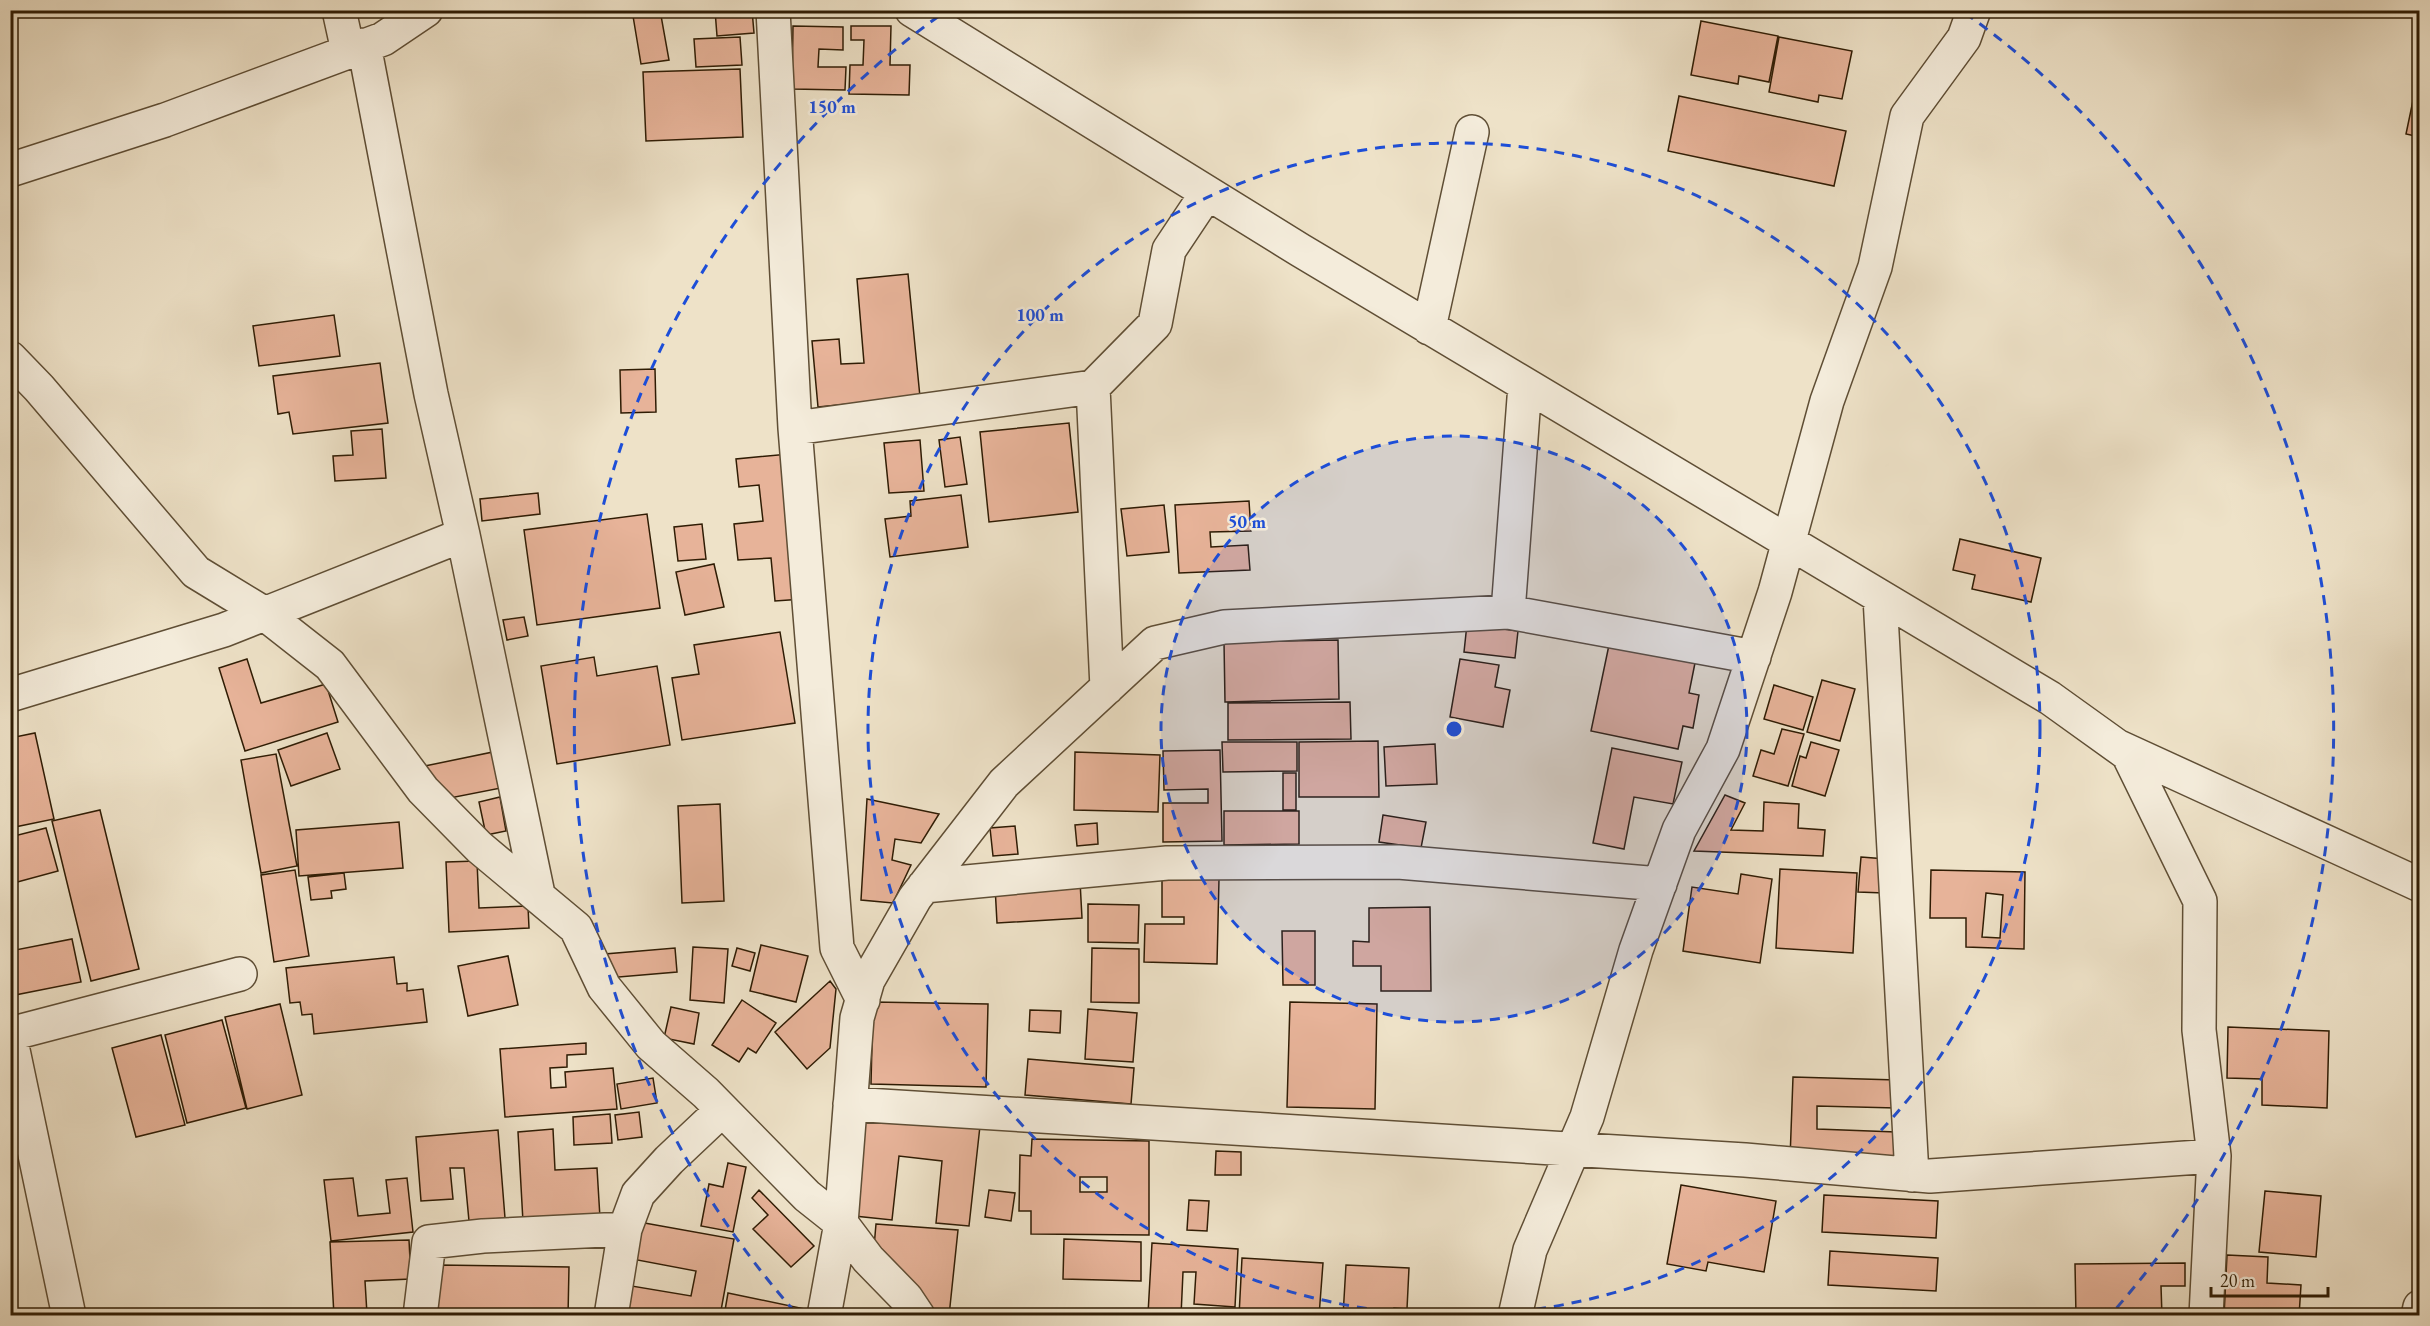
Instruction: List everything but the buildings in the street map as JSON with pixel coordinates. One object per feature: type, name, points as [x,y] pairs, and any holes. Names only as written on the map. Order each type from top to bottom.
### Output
[{"type":"street","points":[[339,10],[356,48],[463,535],[538,894]]},
{"type":"street","points":[[10,170],[165,120],[383,39],[426,10]]},
{"type":"street","points":[[773,10],[795,428],[837,948],[863,1000]]},
{"type":"street","points":[[912,10],[1429,328],[2050,698],[2128,754],[2200,901],[2199,1030],[2214,1155],[2206,1316]]},
{"type":"street","points":[[1515,1316],[1530,1250],[1587,1117],[1636,950],[1679,830],[1723,748],[1754,657],[1789,543],[1827,401],[1875,267],[1906,117],[1964,38],[1974,10]]},
{"type":"street","points":[[1429,328],[1472,132]]},
{"type":"street","points":[[795,428],[1093,387],[1155,324],[1169,250],[1207,193]]},
{"type":"street","points":[[10,358],[39,388],[196,572],[265,614],[330,665],[423,790],[479,847],[576,928],[604,987],[651,1045],[722,1110],[807,1196],[841,1223],[868,1259],[906,1298],[918,1316]]},
{"type":"street","points":[[1508,612],[1525,385]]},
{"type":"street","points":[[1093,387],[1107,688]]},
{"type":"street","points":[[10,695],[224,630],[463,535]]},
{"type":"street","points":[[1880,597],[1912,1175]]},
{"type":"street","points":[[824,1316],[841,1223],[858,1018],[868,980],[885,947],[924,886],[1004,783],[1155,643],[1224,627],[1508,612],[1754,657]]},
{"type":"street","points":[[2117,746],[2420,885]]},
{"type":"street","points":[[924,886],[1167,863],[1386,862],[1660,884]]},
{"type":"street","points":[[69,1316],[10,1035],[240,974]]},
{"type":"street","points":[[850,1104],[1745,1160],[1930,1176],[2214,1155]]},
{"type":"street","points":[[611,1316],[625,1229],[638,1194],[669,1160],[722,1110]]},
{"type":"street","points":[[420,1316],[429,1242],[483,1236],[625,1229]]},
{"type":"street","points":[[2418,1316],[2420,1307]]}]
